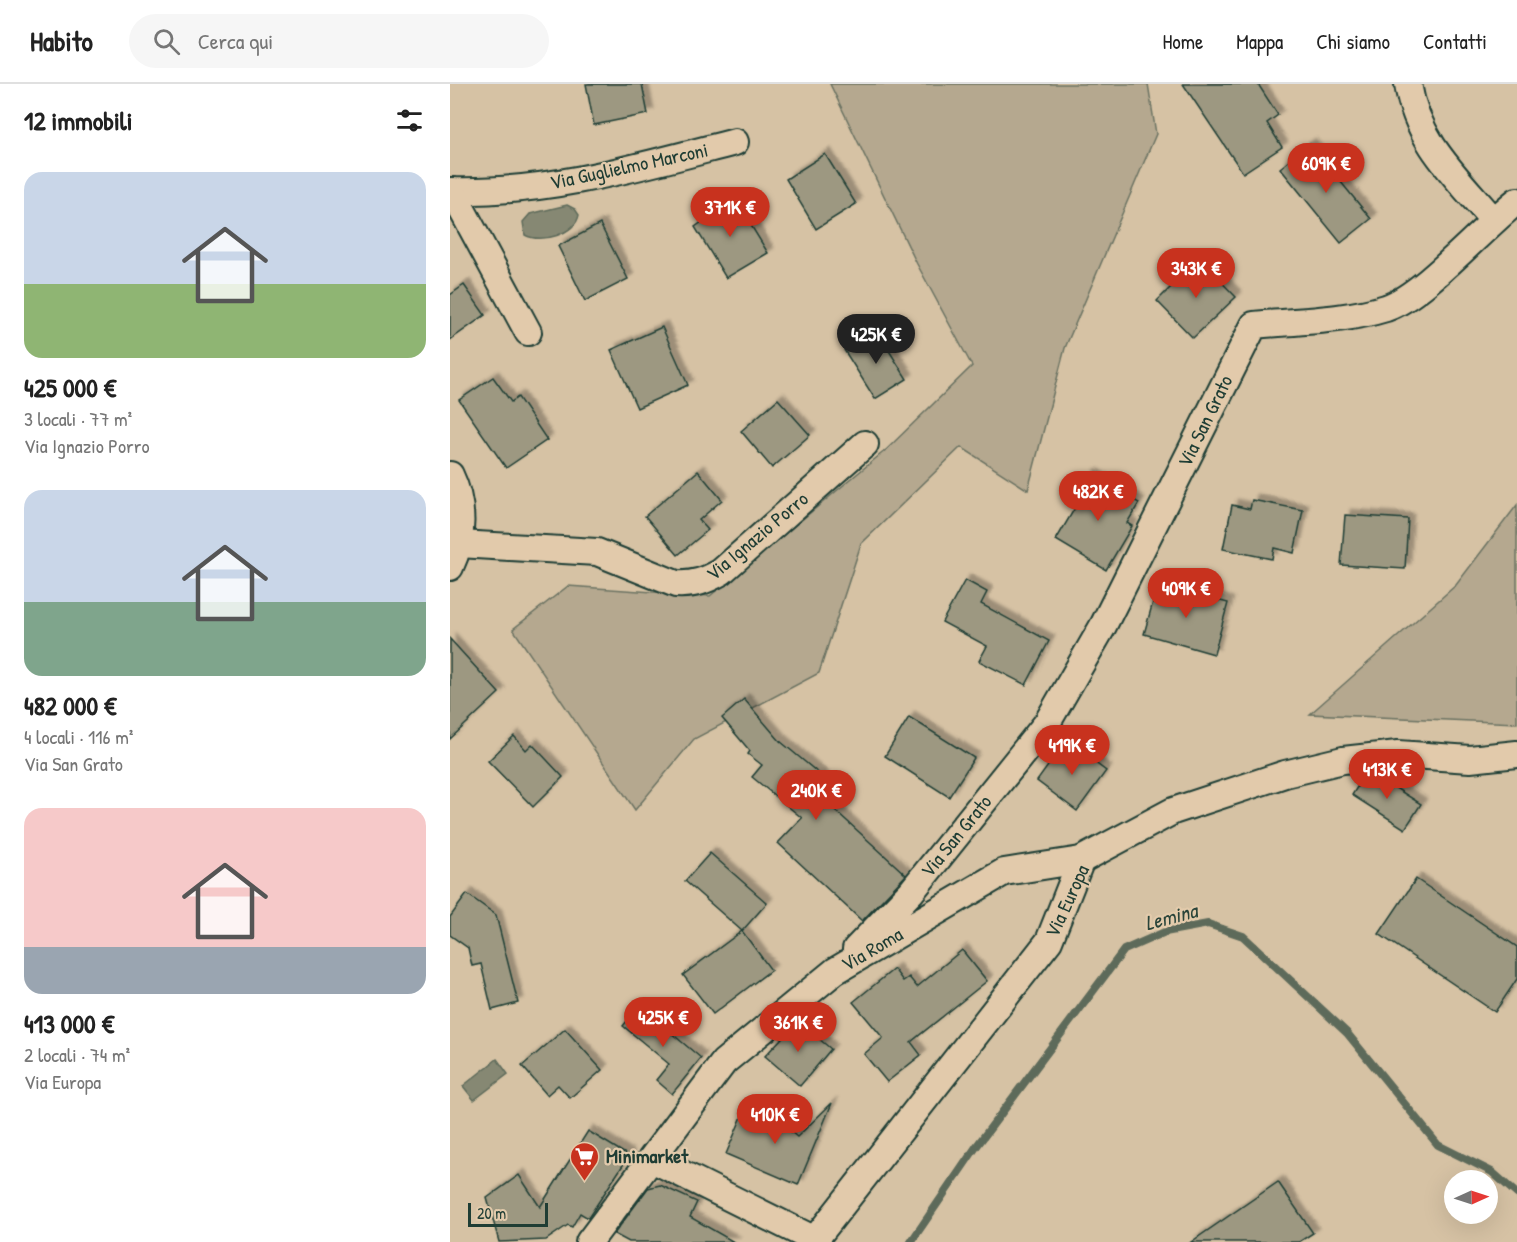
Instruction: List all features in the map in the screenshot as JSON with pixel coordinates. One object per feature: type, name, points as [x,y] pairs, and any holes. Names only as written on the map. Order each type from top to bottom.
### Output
[{"type":"street","points":[[1408,84],[1411,103],[1425,140],[1493,220]]},
{"type":"street","name":"Via Guglielmo Marconi","points":[[451,191],[502,190],[565,182],[613,173],[735,142]]},
{"type":"street","points":[[451,191],[528,332]]},
{"type":"street","name":"Via San Grato","points":[[835,971],[911,892],[1047,723],[1103,626],[1254,325],[1340,318],[1388,307],[1416,289],[1517,201]]},
{"type":"street","name":"Via Ignazio Porro","points":[[454,556],[597,552],[676,584],[690,585],[705,581],[721,572],[865,444]]},
{"type":"street","points":[[450,475],[459,506],[454,556]]},
{"type":"street","name":"Via Europa","points":[[814,1241],[1048,941],[1081,860],[1173,811],[1285,774],[1343,760],[1398,754],[1470,759],[1517,754]]},
{"type":"street","name":"Via Roma","points":[[585,1239],[652,1159],[724,1062],[835,971],[1004,872],[1081,860]]},
{"type":"street","points":[[652,1159],[814,1241]]},
{"type":"shaded area","points":[[830,84],[1148,84],[1156,134],[1065,348],[1028,490],[961,447],[861,544],[819,673],[694,739],[635,810],[513,629],[568,586],[710,596],[887,449],[972,366],[917,264]]},
{"type":"shaded area","points":[[567,205],[575,209],[579,215],[572,227],[565,232],[548,238],[532,238],[525,235],[523,222],[530,214]]},
{"type":"shaded area","points":[[1517,505],[1517,723],[1310,714],[1456,585]]},
{"type":"shaded area","points":[[497,1059],[508,1074],[474,1100],[463,1086]]},
{"type":"building","points":[[586,84],[642,84],[648,114],[594,125]]},
{"type":"building","points":[[1183,84],[1258,84],[1278,115],[1267,123],[1282,147],[1243,173]]},
{"type":"building","points":[[1310,144],[1371,219],[1341,243],[1280,168]]},
{"type":"building","points":[[825,154],[856,204],[816,229],[786,179]]},
{"type":"building","points":[[724,199],[727,206],[736,201],[768,253],[726,278],[695,227],[706,219],[701,212]]},
{"type":"building","points":[[600,224],[628,279],[585,301],[558,246]]},
{"type":"building","points":[[1199,259],[1236,297],[1193,338],[1157,301]]},
{"type":"building","points":[[464,285],[485,315],[450,340],[450,295]]},
{"type":"building","points":[[662,327],[688,385],[637,408],[611,350]]},
{"type":"building","points":[[876,330],[907,379],[875,399],[844,350]]},
{"type":"building","points":[[493,377],[511,402],[518,397],[547,440],[506,468],[459,400]]},
{"type":"building","points":[[778,399],[810,435],[772,468],[741,431]]},
{"type":"building","points":[[698,471],[722,500],[699,520],[708,530],[678,555],[645,516]]},
{"type":"building","points":[[1091,474],[1139,503],[1127,523],[1132,526],[1106,570],[1056,540],[1079,501],[1076,499]]},
{"type":"building","points":[[1252,500],[1303,510],[1294,553],[1274,548],[1272,559],[1223,549],[1232,505],[1250,509]]},
{"type":"building","points":[[1345,515],[1408,519],[1405,569],[1341,565]]},
{"type":"building","points":[[965,580],[987,592],[981,604],[1049,641],[1026,685],[979,661],[987,646],[942,622]]},
{"type":"building","points":[[1158,584],[1228,603],[1214,654],[1144,634]]},
{"type":"building","points":[[450,639],[499,693],[450,739]]},
{"type":"building","points":[[744,699],[780,741],[823,777],[812,789],[906,875],[862,921],[778,843],[802,818],[752,777],[762,765],[748,754],[750,751],[722,718]]},
{"type":"building","points":[[909,717],[974,758],[949,797],[885,756]]},
{"type":"building","points":[[514,736],[526,750],[532,744],[563,777],[533,807],[488,761]]},
{"type":"building","points":[[1066,741],[1106,771],[1077,811],[1037,781]]},
{"type":"building","points":[[1370,772],[1421,804],[1405,829],[1352,795],[1366,773]]},
{"type":"building","points":[[710,853],[767,903],[742,931],[685,881]]},
{"type":"building","points":[[1416,879],[1517,947],[1517,979],[1495,1012],[1379,934]]},
{"type":"building","points":[[467,894],[496,915],[518,1003],[492,1010],[481,964],[472,966],[468,948],[450,935],[450,917]]},
{"type":"building","points":[[742,931],[771,970],[713,1014],[683,975]]},
{"type":"building","points":[[962,950],[987,981],[911,1042],[921,1055],[887,1082],[864,1054],[883,1038],[853,1002],[894,969],[903,981],[909,977],[917,987]]},
{"type":"building","points":[[639,1006],[701,1058],[672,1094],[656,1080],[669,1064],[623,1026]]},
{"type":"building","points":[[798,1021],[831,1049],[800,1086],[765,1056]]},
{"type":"building","points":[[565,1029],[602,1070],[570,1098],[558,1085],[547,1095],[522,1066]]},
{"type":"building","points":[[832,1103],[798,1185],[726,1154],[746,1107],[776,1119],[797,1137]]},
{"type":"building","points":[[588,1131],[629,1156],[588,1218],[580,1213],[572,1227],[568,1225],[546,1240],[499,1242],[487,1198],[519,1175],[540,1207]]},
{"type":"building","points":[[1278,1182],[1313,1233],[1299,1242],[1191,1242]]},
{"type":"building","points":[[660,1185],[697,1202],[690,1217],[734,1242],[629,1242],[614,1234],[648,1188]]},
{"type":"waterway","name":"Lemina","points":[[911,1242],[976,1147],[1124,950],[1165,932],[1208,924],[1243,936],[1347,1033],[1438,1145],[1492,1172],[1517,1194]]},
{"type":"place","name":"Minimarket","points":[[585,1182]]}]
